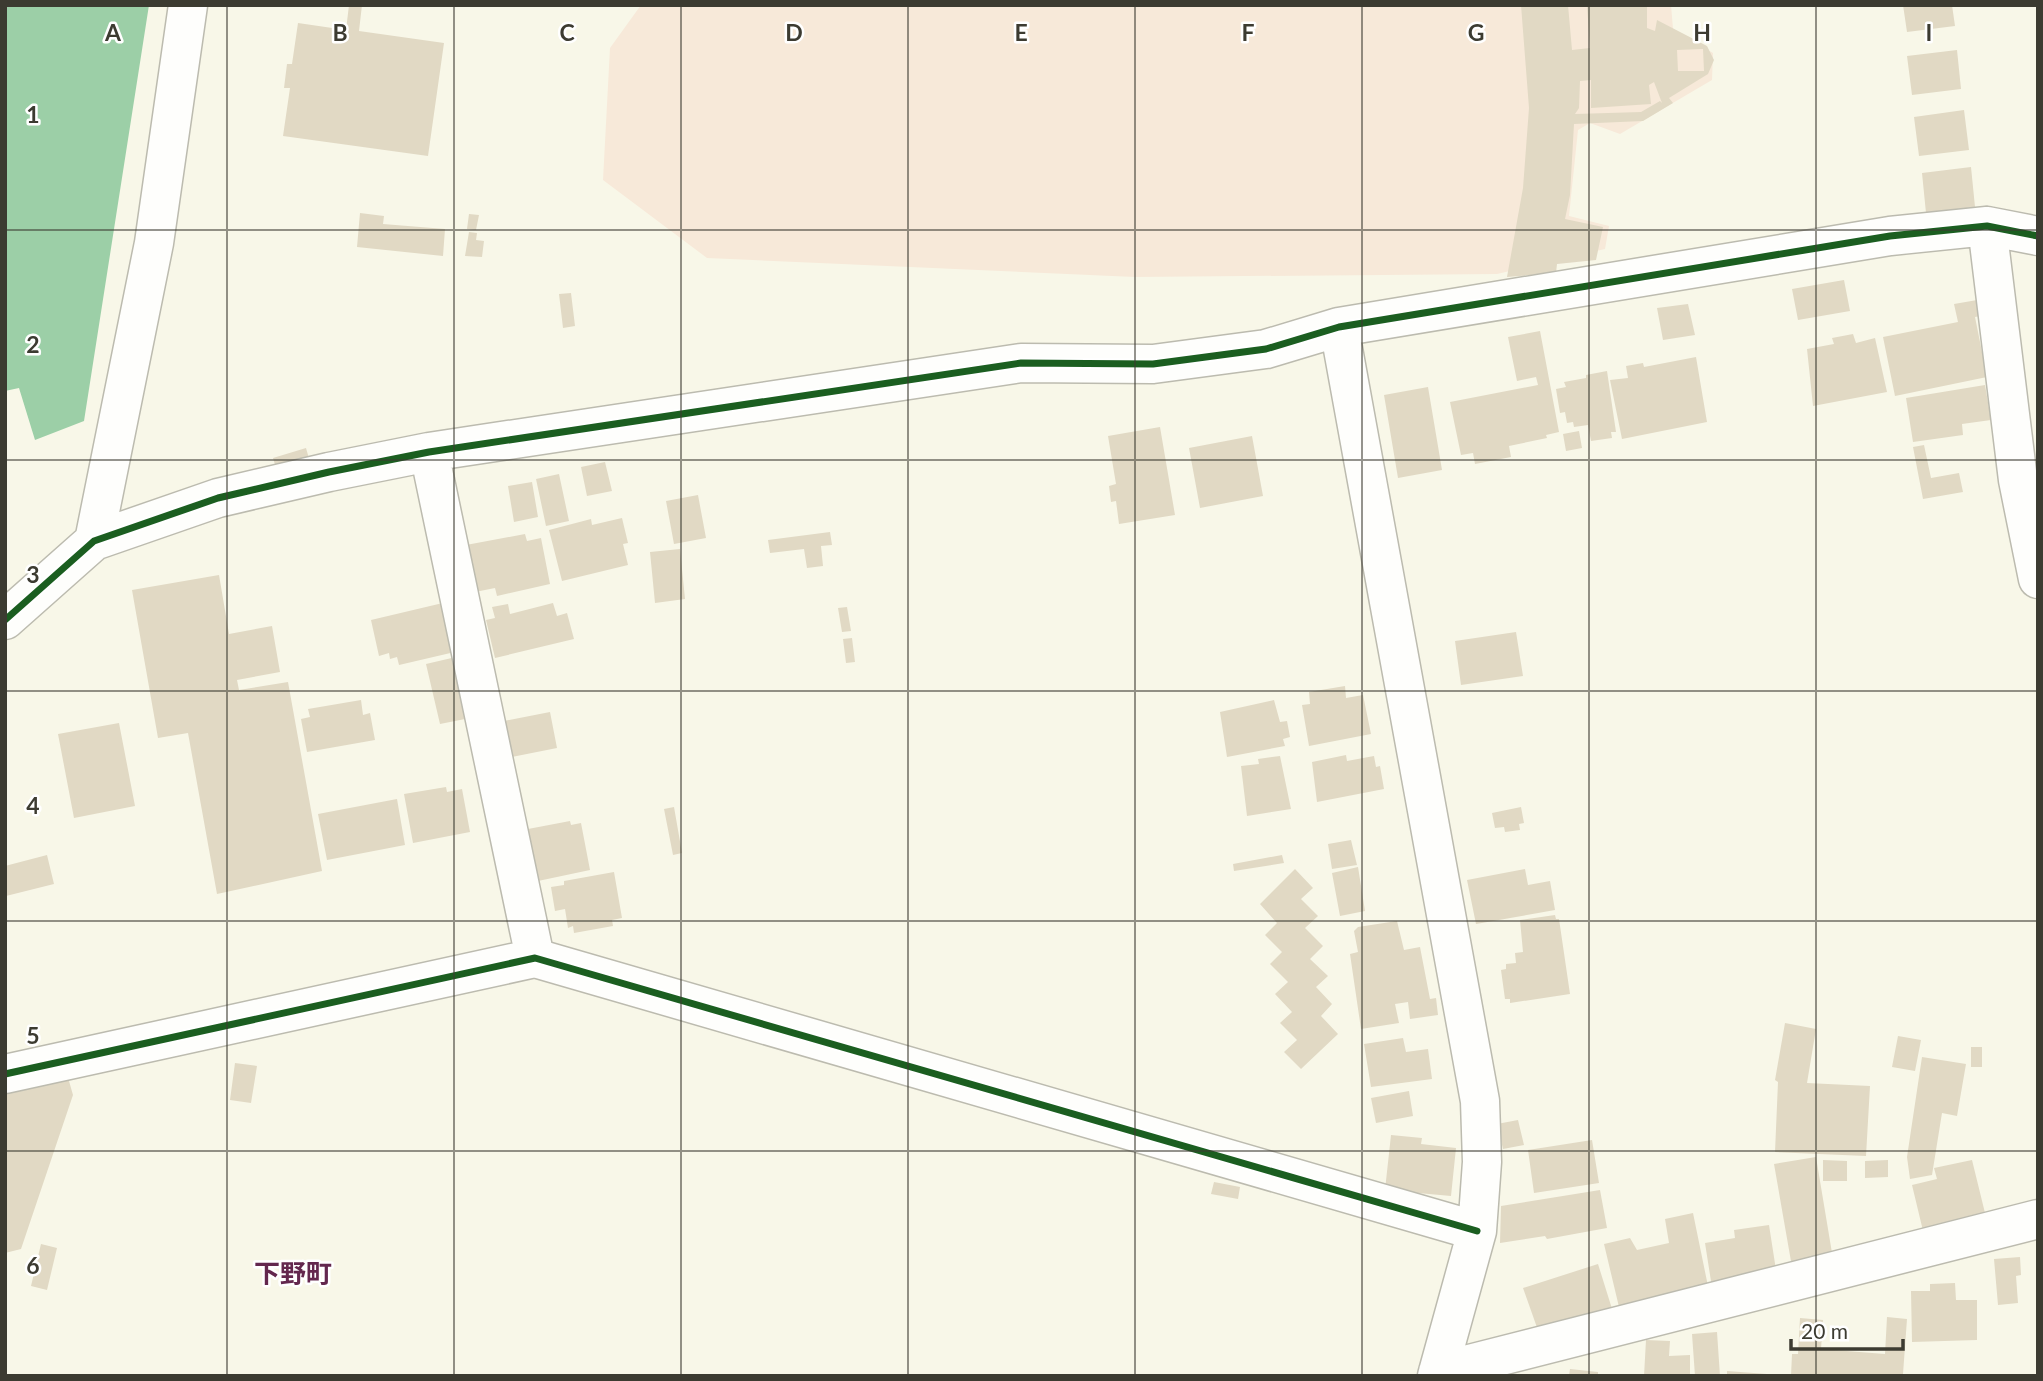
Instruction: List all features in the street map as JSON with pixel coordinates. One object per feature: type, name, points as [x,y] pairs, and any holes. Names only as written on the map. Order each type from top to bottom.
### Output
[{"type":"street","points":[[94,541],[154,243],[188,5]]},
{"type":"street","points":[[5,620],[94,541],[218,498],[429,452],[1021,363],[1153,365],[1254,351],[1339,327],[1890,236],[1987,226],[2038,236]]},
{"type":"street","points":[[1987,226],[2018,480],[2038,579]]},
{"type":"street","points":[[1339,327],[1480,1101],[1482,1162],[1478,1231],[1437,1374]]},
{"type":"street","points":[[429,452],[535,958]]},
{"type":"street","points":[[5,1074],[535,958],[1478,1231]]},
{"type":"street","points":[[1437,1374],[2038,1219]]},
{"type":"shaded area","points":[[5,5],[149,5],[84,421],[35,440],[19,388],[5,391]]},
{"type":"shaded area","points":[[641,5],[1671,5],[1673,29],[1713,53],[1712,80],[1620,134],[1590,123],[1578,130],[1569,216],[1609,226],[1605,249],[1497,274],[1135,277],[707,258],[603,180],[610,48]]},
{"type":"building","points":[[349,5],[362,5],[359,31],[444,43],[428,156],[283,136],[290,88],[284,88],[287,64],[292,64],[298,23],[346,30]]},
{"type":"building","points":[[1521,5],[1568,5],[1572,50],[1590,48],[1587,5],[1647,5],[1647,28],[1655,31],[1657,20],[1707,46],[1714,60],[1708,74],[1669,98],[1673,103],[1643,121],[1574,124],[1570,195],[1565,219],[1603,227],[1596,260],[1557,264],[1556,273],[1507,277],[1523,188],[1529,108]],"holes":[[[1703,49],[1704,71],[1678,71],[1677,50]],[[1591,80],[1591,108],[1651,104],[1649,85],[1654,82],[1662,103],[1660,101],[1641,112],[1575,114],[1579,108],[1580,81]]]},
{"type":"building","points":[[1903,5],[1952,5],[1955,26],[1907,32]]},
{"type":"building","points":[[1957,50],[1961,89],[1912,95],[1907,56]]},
{"type":"building","points":[[1964,110],[1969,150],[1919,156],[1914,117]]},
{"type":"building","points":[[1971,167],[1975,207],[1926,213],[1922,173]]},
{"type":"building","points":[[360,213],[384,216],[383,224],[445,229],[443,256],[357,247]]},
{"type":"building","points":[[469,214],[479,215],[476,230],[467,229]]},
{"type":"building","points":[[469,232],[477,233],[476,240],[484,241],[482,257],[465,256]]},
{"type":"building","points":[[1844,280],[1850,311],[1798,320],[1792,289]]},
{"type":"building","points":[[571,293],[575,326],[563,328],[559,294]]},
{"type":"building","points":[[1983,299],[1986,315],[1975,317],[1987,377],[1895,396],[1883,337],[1958,322],[1954,304]]},
{"type":"building","points":[[1688,304],[1695,335],[1663,340],[1657,308]]},
{"type":"building","points":[[1540,331],[1559,432],[1546,435],[1547,438],[1509,446],[1511,457],[1475,464],[1473,453],[1461,455],[1450,402],[1538,385],[1536,377],[1517,381],[1508,337]]},
{"type":"building","points":[[1853,334],[1856,343],[1875,338],[1887,392],[1813,406],[1807,349],[1834,344],[1832,338]]},
{"type":"building","points":[[1696,357],[1707,422],[1622,439],[1610,380],[1628,378],[1626,366],[1643,363],[1644,367]]},
{"type":"building","points":[[1607,371],[1616,432],[1611,432],[1612,438],[1591,441],[1588,425],[1574,427],[1573,422],[1567,423],[1565,412],[1560,413],[1556,389],[1566,387],[1564,382]]},
{"type":"building","points":[[1985,385],[1991,420],[1962,424],[1963,435],[1913,442],[1906,398]]},
{"type":"building","points":[[1428,387],[1442,470],[1398,478],[1384,395]]},
{"type":"building","points":[[1160,427],[1175,515],[1119,524],[1116,501],[1111,502],[1109,486],[1116,484],[1108,436]]},
{"type":"building","points":[[1579,431],[1582,448],[1566,451],[1563,434]]},
{"type":"building","points":[[1252,436],[1263,496],[1200,508],[1189,448]]},
{"type":"building","points":[[1924,445],[1931,478],[1959,473],[1963,492],[1923,499],[1913,447]]},
{"type":"building","points":[[306,448],[310,462],[277,471],[273,458]]},
{"type":"building","points":[[605,462],[612,491],[587,496],[581,467]]},
{"type":"building","points":[[559,474],[569,521],[546,526],[536,479]]},
{"type":"building","points":[[532,482],[538,517],[514,522],[508,486]]},
{"type":"building","points":[[698,495],[706,538],[674,544],[666,501]]},
{"type":"building","points":[[622,518],[628,543],[623,544],[628,565],[562,581],[549,530],[591,519],[592,525]]},
{"type":"building","points":[[830,532],[832,545],[821,546],[823,566],[807,568],[804,549],[770,553],[768,540]]},
{"type":"building","points":[[525,534],[527,541],[541,538],[550,584],[497,596],[495,588],[475,592],[466,545]]},
{"type":"building","points":[[680,549],[685,599],[655,603],[650,552]]},
{"type":"building","points":[[219,575],[229,634],[272,626],[280,672],[237,680],[239,690],[288,682],[322,871],[217,894],[188,733],[158,738],[132,590]]},
{"type":"building","points":[[447,602],[459,651],[399,665],[397,657],[390,659],[389,653],[379,656],[371,620]]},
{"type":"building","points":[[553,603],[557,616],[567,613],[574,639],[495,658],[486,620],[495,618],[492,607],[508,604],[510,614]]},
{"type":"building","points":[[847,607],[851,631],[842,632],[838,608]]},
{"type":"building","points":[[1516,632],[1523,676],[1461,685],[1455,641]]},
{"type":"building","points":[[852,638],[855,662],[846,663],[843,639]]},
{"type":"building","points":[[456,657],[470,718],[440,724],[426,664]]},
{"type":"building","points":[[1345,686],[1346,698],[1363,695],[1371,734],[1309,746],[1302,705],[1310,704],[1309,692]]},
{"type":"building","points":[[361,700],[363,715],[370,713],[375,740],[307,752],[301,719],[310,717],[308,709]]},
{"type":"building","points":[[1274,700],[1280,722],[1287,721],[1290,737],[1283,739],[1285,746],[1227,757],[1220,712]]},
{"type":"building","points":[[550,712],[557,748],[507,758],[499,722]]},
{"type":"building","points":[[119,723],[135,806],[74,818],[58,734]]},
{"type":"building","points":[[1346,755],[1347,761],[1374,756],[1376,767],[1380,766],[1384,789],[1317,802],[1312,762]]},
{"type":"building","points":[[1280,756],[1291,809],[1247,816],[1241,766],[1259,764],[1258,759]]},
{"type":"building","points":[[446,787],[447,792],[462,789],[470,832],[413,843],[404,794]]},
{"type":"building","points":[[397,799],[405,845],[327,860],[318,814]]},
{"type":"building","points":[[674,807],[682,853],[673,855],[664,809]]},
{"type":"building","points":[[1521,807],[1524,823],[1519,824],[1520,830],[1505,832],[1504,827],[1495,828],[1492,813]]},
{"type":"building","points":[[570,821],[571,825],[581,823],[590,870],[538,881],[528,829]]},
{"type":"building","points":[[1351,840],[1357,865],[1332,869],[1328,844]]},
{"type":"building","points":[[47,855],[54,884],[6,896],[5,866]]},
{"type":"building","points":[[1282,855],[1284,863],[1234,871],[1233,864]]},
{"type":"building","points":[[1358,867],[1365,911],[1340,916],[1332,873]]},
{"type":"building","points":[[1295,869],[1313,888],[1301,899],[1318,916],[1305,928],[1323,946],[1310,959],[1328,976],[1316,987],[1332,1004],[1321,1016],[1338,1034],[1301,1069],[1284,1052],[1297,1040],[1280,1023],[1292,1012],[1275,994],[1288,982],[1270,964],[1282,952],[1265,935],[1277,923],[1260,904]]},
{"type":"building","points":[[1525,869],[1528,885],[1550,881],[1555,910],[1476,924],[1467,880]]},
{"type":"building","points":[[614,872],[622,918],[612,920],[613,926],[574,933],[573,926],[568,928],[565,909],[555,911],[551,887],[564,885],[564,881]]},
{"type":"building","points":[[1555,915],[1556,919],[1559,919],[1570,994],[1510,1003],[1510,999],[1505,999],[1501,970],[1506,969],[1506,964],[1516,963],[1515,953],[1523,952],[1520,920]]},
{"type":"building","points":[[1397,921],[1404,950],[1420,947],[1430,999],[1436,998],[1438,1015],[1410,1019],[1408,1002],[1395,1004],[1399,1023],[1361,1029],[1350,954],[1358,952],[1354,931],[1358,927]]},
{"type":"building","points":[[1785,1023],[1816,1029],[1807,1083],[1870,1086],[1866,1156],[1775,1152],[1778,1082],[1775,1080]]},
{"type":"building","points":[[1898,1036],[1921,1040],[1915,1071],[1892,1067]]},
{"type":"building","points":[[1403,1038],[1406,1052],[1428,1049],[1432,1079],[1371,1087],[1364,1044]]},
{"type":"building","points":[[1971,1047],[1982,1047],[1982,1067],[1971,1067]]},
{"type":"building","points":[[1922,1057],[1966,1064],[1957,1116],[1942,1113],[1932,1175],[1910,1179],[1907,1157]]},
{"type":"building","points":[[235,1063],[257,1066],[251,1103],[230,1100]]},
{"type":"building","points":[[65,1067],[73,1095],[21,1249],[5,1253],[5,1082]]},
{"type":"building","points":[[1409,1091],[1413,1116],[1376,1123],[1371,1098]]},
{"type":"building","points":[[1518,1120],[1524,1145],[1503,1149],[1497,1124]]},
{"type":"building","points":[[1391,1135],[1422,1138],[1421,1144],[1456,1148],[1451,1196],[1385,1190]]},
{"type":"building","points":[[1592,1140],[1599,1183],[1534,1193],[1528,1150]]},
{"type":"building","points":[[1816,1157],[1832,1253],[1792,1267],[1774,1164]]},
{"type":"building","points":[[1823,1160],[1847,1161],[1847,1181],[1823,1181]]},
{"type":"building","points":[[1888,1160],[1888,1177],[1865,1178],[1865,1161]]},
{"type":"building","points":[[1972,1160],[1985,1213],[1952,1221],[1954,1227],[1924,1235],[1912,1185],[1937,1179],[1934,1168]]},
{"type":"building","points":[[1214,1182],[1240,1187],[1238,1199],[1211,1194]]},
{"type":"building","points":[[1600,1190],[1607,1228],[1547,1239],[1545,1236],[1500,1243],[1501,1206]]},
{"type":"building","points":[[1693,1213],[1710,1296],[1619,1307],[1604,1244],[1630,1238],[1637,1250],[1669,1243],[1665,1219]]},
{"type":"building","points":[[1769,1225],[1776,1270],[1713,1294],[1705,1243],[1735,1238],[1734,1230]]},
{"type":"building","points":[[41,1244],[57,1248],[47,1290],[31,1286]]},
{"type":"building","points":[[2020,1257],[2021,1275],[2016,1276],[2018,1303],[1998,1305],[1994,1259]]},
{"type":"building","points":[[1598,1264],[1613,1312],[1540,1336],[1523,1288]]},
{"type":"building","points":[[1955,1283],[1956,1300],[1977,1300],[1977,1340],[1912,1342],[1911,1291],[1930,1291],[1930,1284]]},
{"type":"building","points":[[1887,1317],[1907,1319],[1903,1374],[1791,1376],[1792,1354],[1798,1354],[1800,1318],[1823,1320],[1821,1349],[1885,1354]]},
{"type":"building","points":[[1717,1332],[1720,1376],[1695,1376],[1692,1334]]},
{"type":"building","points":[[1646,1340],[1670,1341],[1669,1356],[1690,1355],[1690,1376],[1644,1376]]},
{"type":"building","points":[[1570,1369],[1598,1372],[1598,1376],[1569,1376]]},
{"type":"building","points":[[1727,1371],[1767,1374],[1767,1376],[1727,1376]]},
{"type":"cycle path","points":[[5,620],[94,541],[218,498],[429,452],[1021,363],[1153,364],[1266,349],[1339,327],[1890,236],[1987,226],[2038,236]]},
{"type":"cycle path","points":[[5,1074],[535,958],[1477,1231]]},
{"type":"district","name":"下野町","points":[[293,1273]]}]
